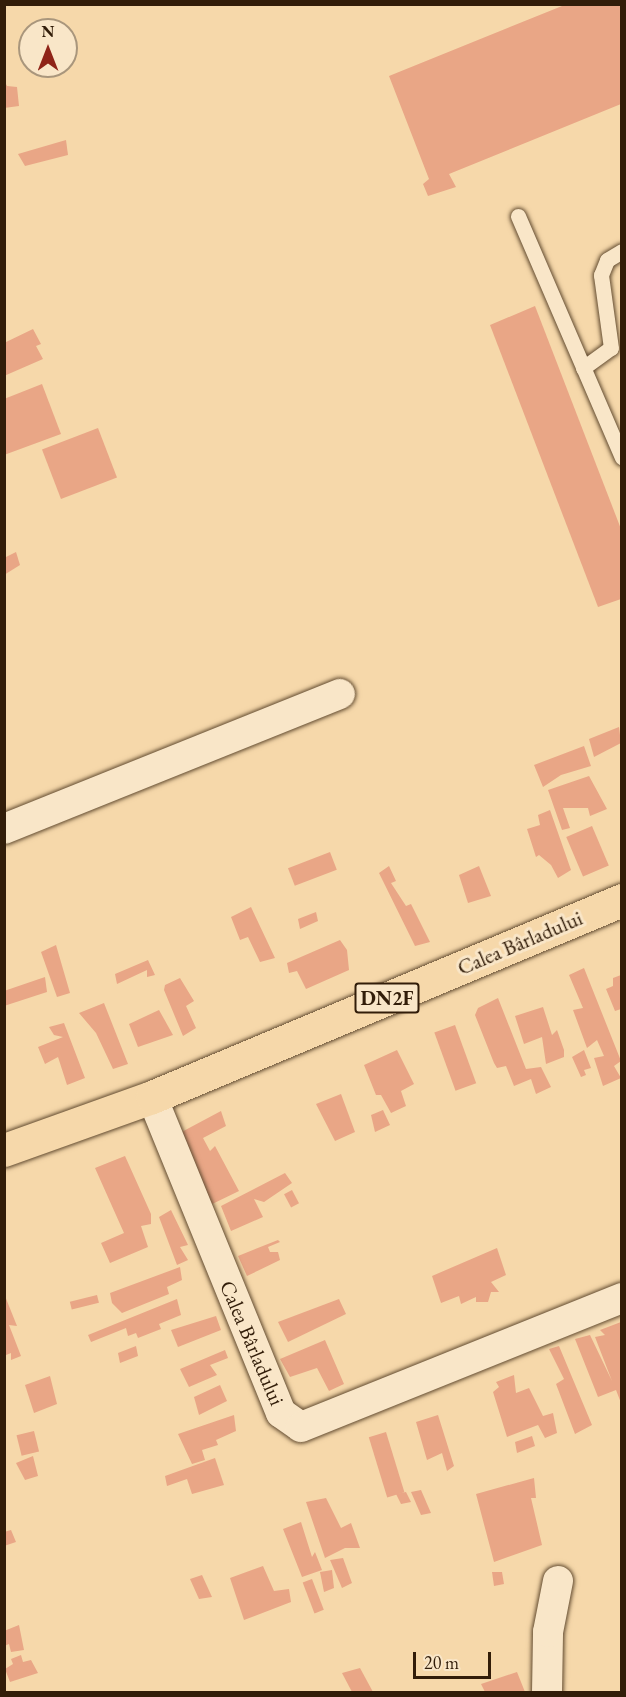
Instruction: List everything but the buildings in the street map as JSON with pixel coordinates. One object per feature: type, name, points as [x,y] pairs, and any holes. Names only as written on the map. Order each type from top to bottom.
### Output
[{"type":"main road","name":"Calea Bârladului","points":[[4,1150],[152,1097],[621,900]]},
{"type":"street","points":[[4,829],[340,694]]},
{"type":"street","name":"Calea Bârladului","points":[[152,1097],[281,1413],[301,1427],[621,1298]]},
{"type":"street","points":[[547,1692],[548,1632],[558,1581]]},
{"type":"lane","points":[[518,216],[621,458]]},
{"type":"lane","points":[[583,368],[611,348],[602,275],[608,260],[621,251]]}]
